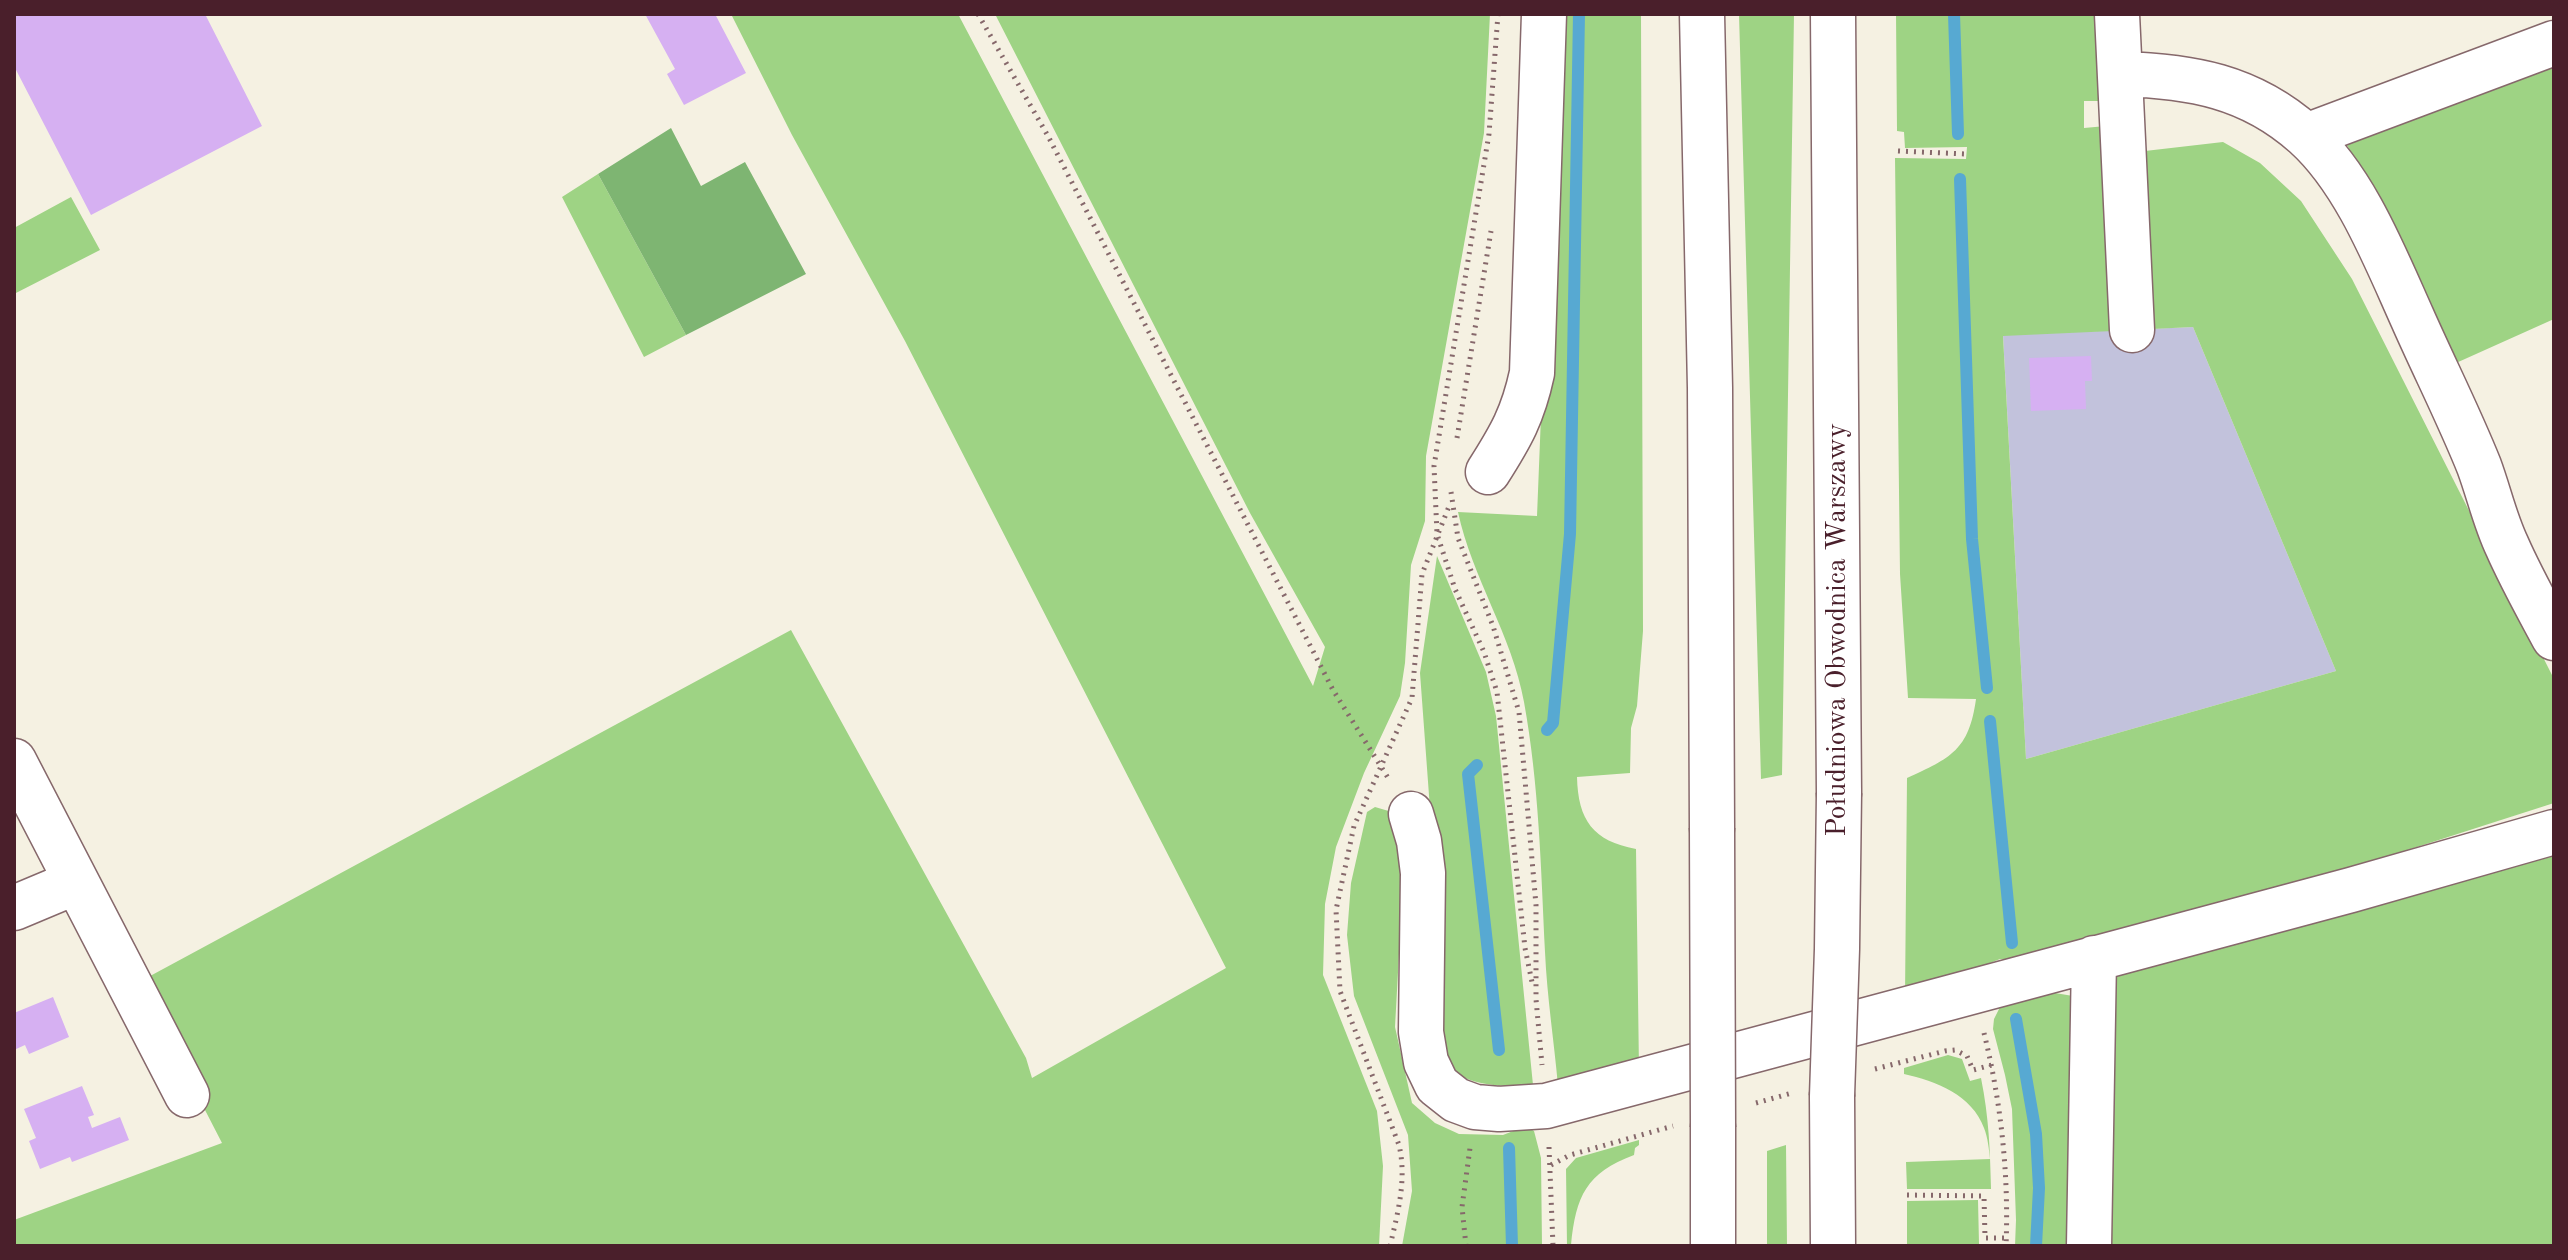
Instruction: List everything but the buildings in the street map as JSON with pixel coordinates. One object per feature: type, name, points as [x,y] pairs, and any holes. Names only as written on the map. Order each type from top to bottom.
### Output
[{"type":"main road","points":[[1488,472],[1513,433],[1525,404],[1532,373],[1544,14]]},
{"type":"main road","points":[[1702,14],[1710,388],[1712,828],[1694,1126],[1713,1246]]},
{"type":"main road","name":"Południowa Obwodnica Warszawy","points":[[1833,14],[1839,793],[1837,949],[1814,1094],[1833,1246]]},
{"type":"main road","points":[[2117,14],[2132,330]]},
{"type":"main road","points":[[2306,136],[2554,43]]},
{"type":"main road","points":[[2120,74],[2166,75],[2207,82],[2239,92],[2273,111],[2306,136],[2344,182],[2379,243],[2479,466],[2506,545],[2554,638]]},
{"type":"main road","points":[[14,761],[187,1095]]},
{"type":"main road","points":[[1411,814],[1419,841],[1423,873],[1421,1032],[1426,1062],[1437,1085],[1456,1100],[1475,1107],[1499,1109],[1546,1106],[2554,832]]},
{"type":"main road","points":[[14,908],[76,882]]},
{"type":"main road","points":[[2089,1246],[2094,958]]},
{"type":"path","points":[[978,14],[1048,136],[1333,690],[1380,766]]},
{"type":"path","points":[[1898,151],[1966,154]]},
{"type":"path","points":[[1982,1027],[2000,1112],[2007,1206],[2006,1246]]},
{"type":"path","points":[[1873,1070],[1955,1050],[1967,1056],[1973,1070],[1992,1065]]},
{"type":"path","points":[[1752,1104],[1814,1094]]},
{"type":"path","points":[[1466,1246],[1462,1207],[1475,1107]]},
{"type":"path","points":[[1551,1165],[1570,1155],[1694,1126]]},
{"type":"path","points":[[1907,1195],[1984,1196],[1985,1238],[2006,1238]]},
{"type":"shaded area","points":[[2193,327],[2336,671],[2026,759],[2003,335]]},
{"type":"green space","points":[[731,14],[958,14],[1313,686],[1325,647],[1250,513],[995,14],[1490,14],[1484,133],[1426,456],[1425,521],[1411,565],[1400,696],[1364,773],[1336,847],[1325,904],[1323,975],[1377,1111],[1383,1166],[1379,1246],[14,1246],[14,1220],[222,1143],[139,982],[791,630],[1026,1058],[1032,1078],[1226,968],[905,341],[792,135]]},
{"type":"green space","points":[[1557,14],[1641,14],[1643,631],[1637,706],[1631,728],[1630,773],[1577,777],[1581,805],[1591,826],[1609,840],[1636,849],[1639,1070],[1558,1086],[1546,969],[1536,795],[1524,702],[1511,653],[1473,560],[1458,512],[1537,516]]},
{"type":"green space","points":[[1739,14],[1794,14],[1782,775],[1761,779]]},
{"type":"green space","points":[[1896,14],[2098,14],[2103,101],[2084,101],[2084,128],[2106,126],[2113,331],[2003,336],[2026,759],[2336,671],[2193,327],[2152,329],[2145,151],[2223,142],[2260,163],[2301,201],[2352,279],[2554,679],[2554,803],[2174,925],[2015,960],[2000,959],[1905,997],[1907,778],[1946,758],[1963,741],[1976,699],[1908,698],[1900,574],[1895,158],[1966,159],[1967,147],[1905,148],[1904,132],[1897,131]]},
{"type":"green space","points":[[2554,65],[2554,319],[2456,363],[2347,145]]},
{"type":"green space","points":[[671,128],[701,186],[745,162],[806,274],[686,335],[598,174]]},
{"type":"green space","points":[[598,174],[686,335],[644,357],[562,197]]},
{"type":"green space","points":[[71,197],[100,250],[14,294],[14,228]]},
{"type":"green space","points":[[1437,556],[1486,672],[1496,716],[1533,1085],[1504,1086],[1473,1081],[1456,1073],[1444,1057],[1438,866],[1432,836],[1420,673]]},
{"type":"green space","points":[[1375,807],[1392,812],[1405,844],[1395,1027],[1412,1103],[1435,1123],[1459,1134],[1503,1135],[1526,1126],[1534,1131],[1541,1158],[1542,1246],[1402,1246],[1412,1191],[1408,1135],[1354,996],[1347,935],[1351,883],[1367,812]]},
{"type":"green space","points":[[2554,856],[2554,1246],[2099,1246],[2104,1022],[2116,977],[2170,958]]},
{"type":"green space","points":[[2049,992],[2073,996],[2074,1246],[2015,1246],[2012,1109],[1993,1029],[1994,1019],[2000,1007]]},
{"type":"green space","points":[[1948,1055],[1962,1059],[1970,1081],[1981,1078],[1990,1159],[1984,1128],[1962,1098],[1940,1085],[1904,1074],[1904,1068]]},
{"type":"green space","points":[[1639,1140],[1634,1155],[1605,1170],[1586,1188],[1576,1213],[1571,1245],[1630,1246],[1567,1246],[1566,1169],[1576,1158]]},
{"type":"green space","points":[[1786,1145],[1787,1246],[1767,1246],[1767,1151]]},
{"type":"green space","points":[[1990,1159],[1991,1189],[1907,1189],[1906,1162]]},
{"type":"green space","points":[[1978,1200],[1979,1244],[1983,1246],[1907,1246],[1907,1201]]},
{"type":"waterway","points":[[1547,730],[1553,723],[1570,534],[1579,14]]},
{"type":"waterway","points":[[1954,14],[1958,134]]},
{"type":"waterway","points":[[1960,179],[1972,539],[1987,688]]},
{"type":"waterway","points":[[1990,721],[2012,943]]},
{"type":"waterway","points":[[1477,765],[1468,774],[1499,1050]]},
{"type":"waterway","points":[[2016,1019],[2036,1134],[2039,1188],[2036,1246]]},
{"type":"waterway","points":[[1509,1148],[1512,1246]]}]
